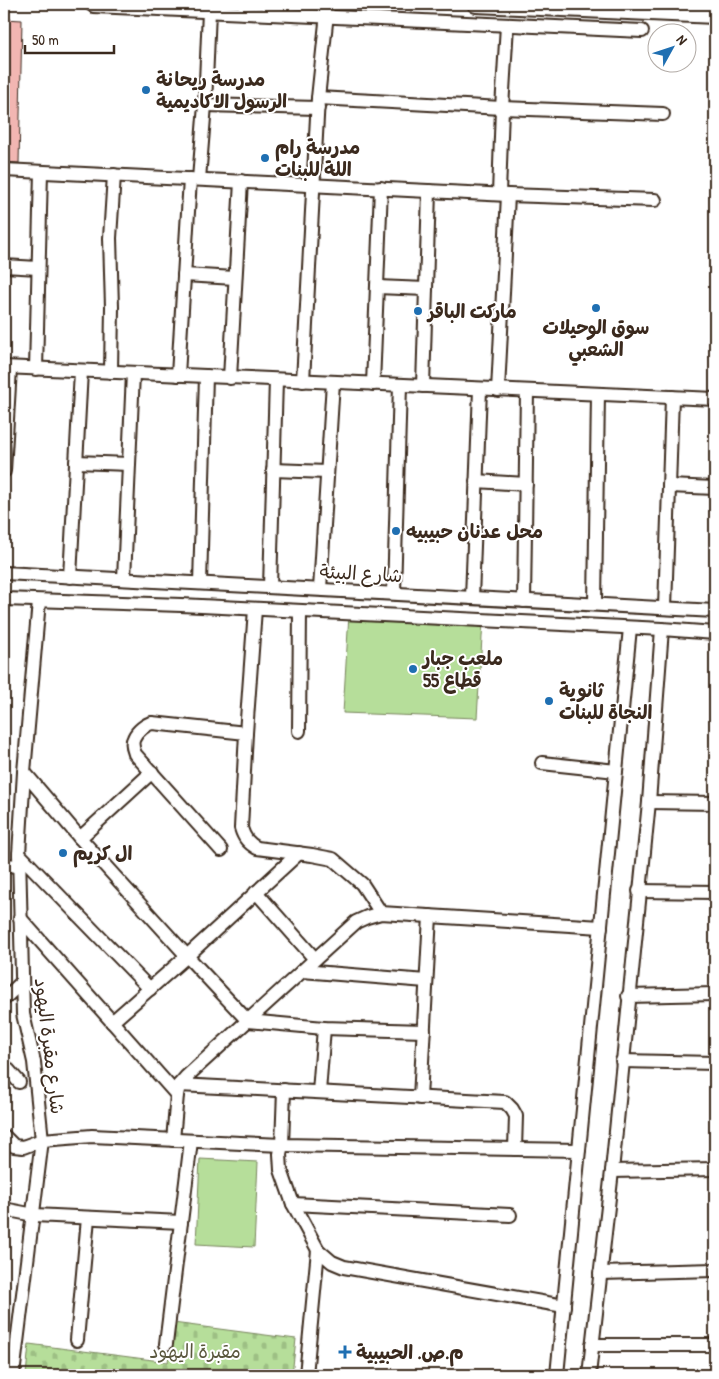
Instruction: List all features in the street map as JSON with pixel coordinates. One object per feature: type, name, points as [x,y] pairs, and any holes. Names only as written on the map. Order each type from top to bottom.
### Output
[{"type":"main road","points":[[476,4],[715,15]]},
{"type":"street","points":[[92,4],[94,6],[209,11],[327,10],[507,25],[642,31]]},
{"type":"street","points":[[303,381],[318,103],[327,10]]},
{"type":"street","points":[[178,375],[184,275],[194,179],[205,105],[209,11]]},
{"type":"street","points":[[498,390],[504,194],[502,108],[507,25]]},
{"type":"street","points":[[205,105],[318,103],[663,114]]},
{"type":"street","points":[[4,170],[655,200]]},
{"type":"street","points":[[36,369],[41,172]]},
{"type":"street","points":[[110,372],[112,307],[110,238],[114,175]]},
{"type":"street","points":[[230,378],[241,181]]},
{"type":"street","points":[[373,384],[381,188]]},
{"type":"street","points":[[423,386],[429,191]]},
{"type":"street","points":[[4,266],[38,268]]},
{"type":"street","points":[[184,275],[235,278]]},
{"type":"street","points":[[377,288],[426,289]]},
{"type":"street","points":[[4,471],[7,368],[715,399]]},
{"type":"street","points":[[70,577],[81,371]]},
{"type":"street","points":[[124,580],[133,373]]},
{"type":"street","points":[[200,583],[206,376]]},
{"type":"street","points":[[270,587],[276,380]]},
{"type":"street","points":[[320,589],[333,382]]},
{"type":"street","points":[[394,593],[400,385]]},
{"type":"street","points":[[472,598],[480,389]]},
{"type":"street","points":[[524,601],[527,391]]},
{"type":"street","points":[[595,604],[598,394]]},
{"type":"street","points":[[665,608],[672,397]]},
{"type":"street","points":[[76,462],[129,464]]},
{"type":"street","points":[[273,470],[328,472]]},
{"type":"street","points":[[476,481],[526,484]]},
{"type":"street","points":[[669,486],[715,488]]},
{"type":"street","name":"شارع البيئة","points":[[4,574],[715,610]]},
{"type":"street","points":[[181,582],[181,605]]},
{"type":"street","points":[[4,599],[181,605],[715,633]]},
{"type":"street","name":"شارع مقبرة اليهود","points":[[13,1375],[42,1140],[34,1062],[23,1014],[19,860],[24,772],[40,601]]},
{"type":"street","points":[[256,609],[246,733],[241,828],[243,834],[246,840],[257,848],[333,859],[362,884],[381,913]]},
{"type":"street","points":[[299,731],[300,611]]},
{"type":"street","points":[[558,1375],[630,628]]},
{"type":"street","points":[[589,1375],[612,1171],[628,996],[649,802],[662,629]]},
{"type":"street","points":[[221,850],[135,754],[132,745],[134,738],[146,724],[152,723],[246,733]]},
{"type":"street","points":[[542,763],[616,771]]},
{"type":"street","points":[[24,772],[80,838],[248,1022],[324,1028],[424,1031]]},
{"type":"street","points":[[80,838],[152,772]]},
{"type":"street","points":[[649,802],[715,803]]},
{"type":"street","points":[[112,1022],[299,853]]},
{"type":"street","points":[[4,865],[19,860],[150,989]]},
{"type":"street","points":[[640,891],[715,892]]},
{"type":"street","points":[[256,892],[315,959]]},
{"type":"street","points":[[173,1140],[178,1090],[186,1077],[356,922],[381,913],[601,928]]},
{"type":"street","points":[[420,1098],[430,916]]},
{"type":"street","points":[[20,918],[112,1022],[178,1090],[284,1090],[505,1102],[516,1116],[515,1149]]},
{"type":"street","points":[[302,971],[426,981]]},
{"type":"street","points":[[4,999],[22,982]]},
{"type":"street","points":[[628,996],[715,994]]},
{"type":"street","points":[[318,1092],[324,1028]]},
{"type":"street","points":[[622,1061],[715,1063]]},
{"type":"street","points":[[4,1065],[19,1082]]},
{"type":"street","points":[[284,1090],[280,1154],[281,1170],[293,1204],[318,1250],[332,1262],[344,1267],[564,1306]]},
{"type":"street","points":[[4,1136],[14,1146],[23,1147],[42,1140],[92,1136],[282,1145],[579,1150]]},
{"type":"street","points":[[166,1344],[190,1141]]},
{"type":"street","points":[[612,1171],[715,1169]]},
{"type":"street","points":[[293,1204],[510,1215]]},
{"type":"street","points":[[4,1209],[34,1214],[88,1218],[181,1222]]},
{"type":"street","points":[[77,1340],[88,1218]]},
{"type":"street","points":[[306,1375],[318,1250]]},
{"type":"street","points":[[600,1273],[715,1270]]},
{"type":"street","points":[[592,1345],[715,1344]]},
{"type":"green space","points":[[349,614],[483,621],[477,718],[343,713]]},
{"type":"green space","points":[[200,1159],[258,1162],[254,1247],[196,1244]]},
{"type":"green space","name":"مقبرة اليهود","points":[[173,1323],[296,1339],[292,1375],[26,1375],[29,1344],[168,1362]]},
{"type":"building","points":[[4,19],[22,20],[19,163],[4,162]]},
{"type":"place","name":"مدرسة ريحانة الرسول الاكاديمية","points":[[146,90]]},
{"type":"place","name":"مدرسة رام اللة للبنات","points":[[265,158]]},
{"type":"place","name":"سوق الوحيلات الشعبي","points":[[596,308]]},
{"type":"place","name":"ماركت الباقر","points":[[418,311]]},
{"type":"place","name":"محل عدنان حبيبيه","points":[[396,531]]},
{"type":"place","name":"ملعب جبار قطاع 55","points":[[413,669]]},
{"type":"place","name":"ثانوية النجاة للبنات","points":[[549,701]]},
{"type":"place","name":"ال كريم","points":[[63,853]]},
{"type":"place","name":"م.ص. الحبيبية","points":[[345,1352]]}]
